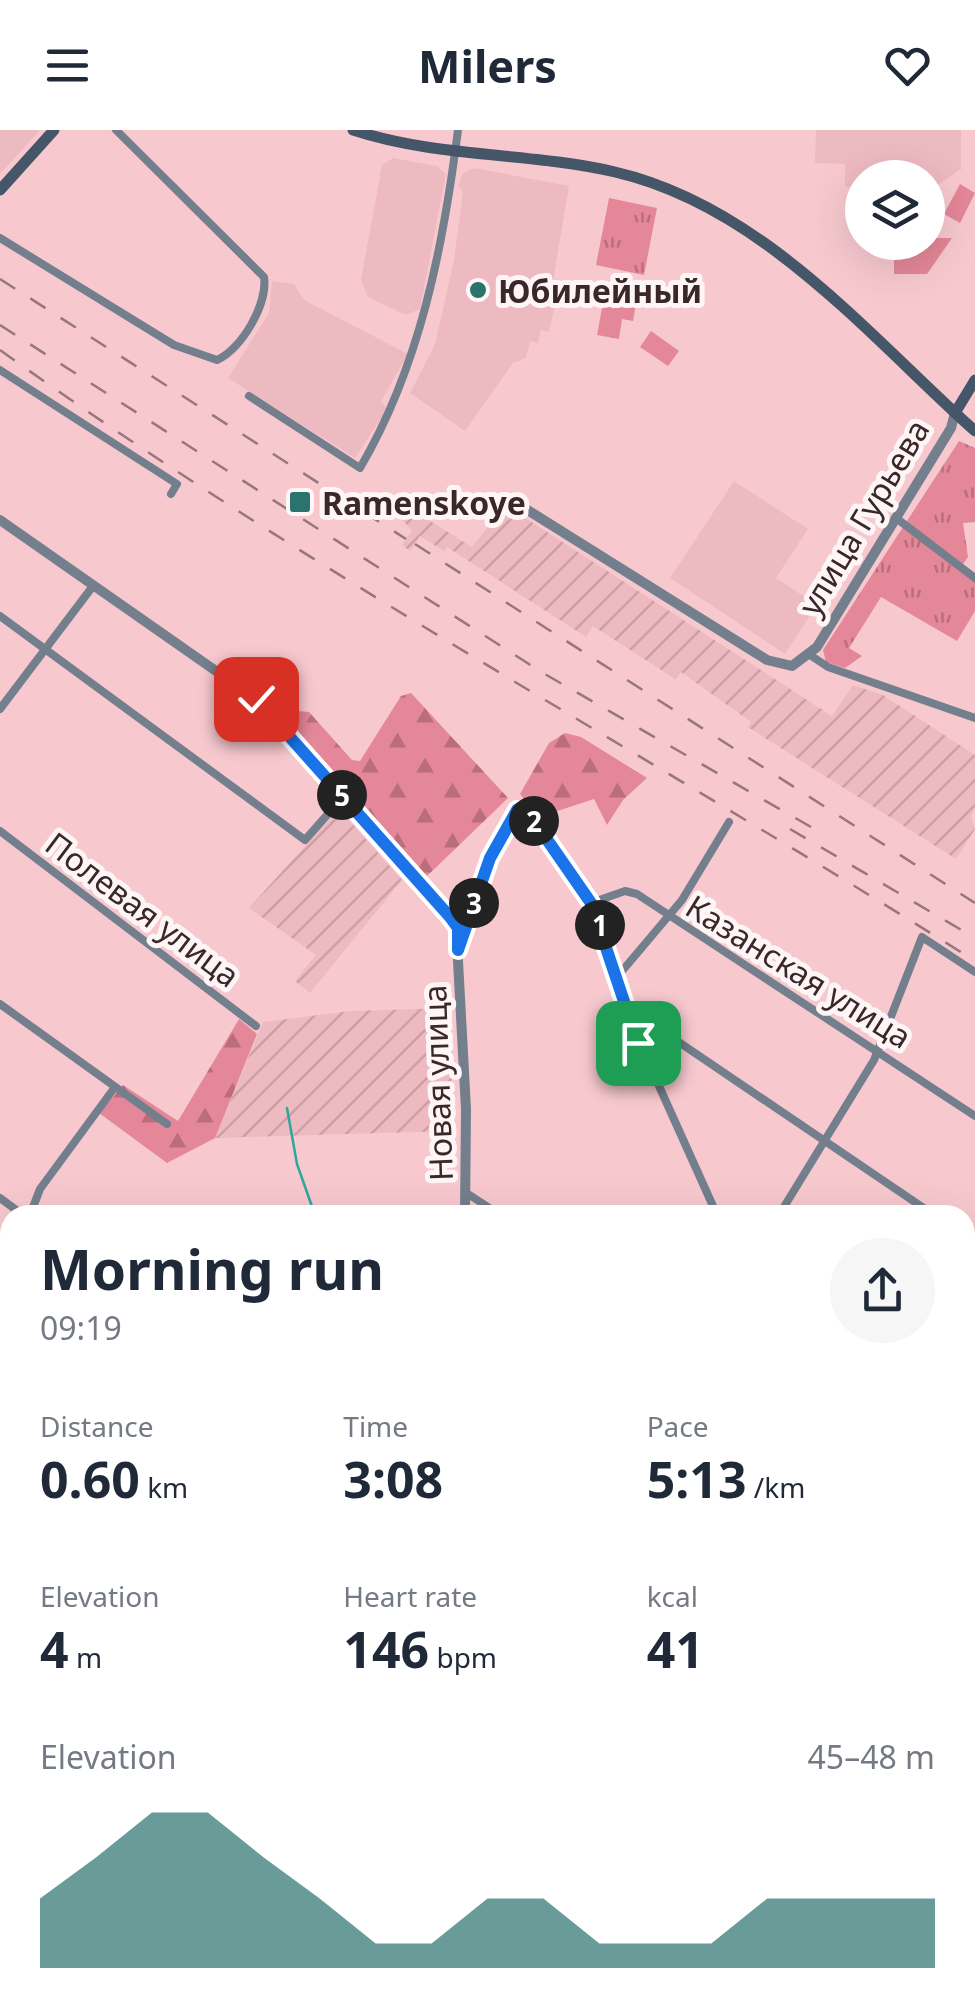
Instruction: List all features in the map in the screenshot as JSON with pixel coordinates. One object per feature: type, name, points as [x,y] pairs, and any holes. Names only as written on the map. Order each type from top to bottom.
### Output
[{"type":"main road","points":[[0,190],[54,130]]},
{"type":"main road","points":[[353,130],[456,152],[614,172],[715,212],[814,282],[975,430]]},
{"type":"main road","name":"улица Гурьева","points":[[956,413],[975,380]]},
{"type":"street","points":[[0,238],[201,357],[217,360],[233,350],[263,292],[264,278],[116,130]]},
{"type":"street","points":[[249,396],[360,468],[388,420],[390,401],[420,340],[458,130]]},
{"type":"street","points":[[0,370],[178,484],[171,494]]},
{"type":"street","name":"улица Гурьева","points":[[510,498],[766,660],[783,666],[799,663],[810,655],[956,413]]},
{"type":"street","points":[[896,518],[975,578]]},
{"type":"street","points":[[0,520],[246,690],[456,924],[458,950]]},
{"type":"street","points":[[0,709],[93,586]]},
{"type":"street","points":[[0,616],[305,840],[343,796]]},
{"type":"street","points":[[810,655],[828,666],[975,718]]},
{"type":"street","points":[[458,950],[490,858],[517,810],[530,815],[591,903],[628,1017],[713,1205]]},
{"type":"street","points":[[617,977],[667,918],[729,822]]},
{"type":"street","name":"Полевая улица","points":[[0,831],[256,1026]]},
{"type":"street","name":"Казанская улица","points":[[591,903],[628,891],[975,1116]]},
{"type":"street","points":[[785,1205],[874,1060],[875,1048],[922,937],[975,972]]},
{"type":"street","name":"Новая улица","points":[[458,950],[466,1205]]},
{"type":"street","points":[[0,1004],[167,1124]]},
{"type":"street","points":[[628,1017],[656,1027],[919,1205]]},
{"type":"street","points":[[31,1205],[114,1087]]},
{"type":"street","points":[[466,1192],[485,1205]]},
{"type":"shaded area","points":[[0,130],[40,130],[0,174]]},
{"type":"shaded area","points":[[816,130],[961,130],[961,169],[945,180],[945,160],[815,163]]},
{"type":"shaded area","points":[[393,158],[437,166],[446,174],[420,309],[406,315],[368,297],[361,280],[382,165]]},
{"type":"shaded area","points":[[474,168],[569,186],[551,293],[556,300],[549,332],[541,330],[538,343],[530,341],[526,358],[513,363],[465,431],[410,393],[435,344],[454,260],[463,192],[458,186],[463,173]]},
{"type":"shaded area","points":[[272,281],[294,284],[304,300],[408,354],[381,401],[387,409],[355,458],[228,378],[269,313]]},
{"type":"shaded area","points":[[734,481],[808,529],[776,578],[817,605],[785,654],[670,578]]},
{"type":"shaded area","points":[[505,505],[832,716],[853,685],[883,695],[975,755],[975,808],[971,816],[975,829],[956,859],[748,727],[751,722],[681,672],[675,679],[593,626],[586,637],[447,547],[444,551],[420,536],[410,551],[402,545],[412,530],[398,516],[409,508],[472,547]]},
{"type":"shaded area","points":[[339,809],[402,880],[310,993],[295,981],[316,955],[249,908]]},
{"type":"shaded area","points":[[451,1008],[453,1131],[215,1138],[263,1022],[350,1011]]},
{"type":"green space","points":[[960,184],[975,193],[960,223],[945,212]]},
{"type":"green space","points":[[609,198],[657,208],[644,275],[596,265]]},
{"type":"green space","points":[[894,260],[937,260],[927,274],[894,274]]},
{"type":"green space","points":[[605,292],[637,298],[633,321],[622,319],[619,339],[597,335]]},
{"type":"green space","points":[[651,331],[679,351],[668,366],[640,347]]},
{"type":"green space","points":[[959,441],[975,448],[975,522],[963,523],[968,557],[961,567],[975,578],[975,611],[957,641],[881,597],[849,648],[862,656],[845,668],[826,662],[823,650]]},
{"type":"green space","points":[[411,693],[508,798],[425,878],[290,723],[297,711],[309,712],[352,760],[360,761],[401,696]]},
{"type":"green space","points":[[565,733],[581,737],[647,778],[623,800],[607,825],[594,799],[539,817],[520,794],[549,743]]},
{"type":"green space","points":[[239,1019],[257,1034],[215,1138],[167,1163],[99,1113],[123,1085],[178,1121]]},
{"type":"waterway","points":[[287,1108],[297,1164],[311,1205]]},
{"type":"railway","points":[[0,279],[406,539]]},
{"type":"railway","points":[[0,325],[543,673],[811,827]]},
{"type":"railway","points":[[0,350],[118,432],[360,588],[975,961]]},
{"type":"railway","points":[[415,544],[975,903]]},
{"type":"railway","points":[[790,829],[975,938]]},
{"type":"place","name":"Юбилейный","points":[[478,290]]},
{"type":"place","name":"Ramenskoye","points":[[300,502]]},
{"type":"route","points":[[256,699],[450,917],[458,928],[458,950],[490,858],[517,810],[530,815],[591,903],[638,1043]]}]
